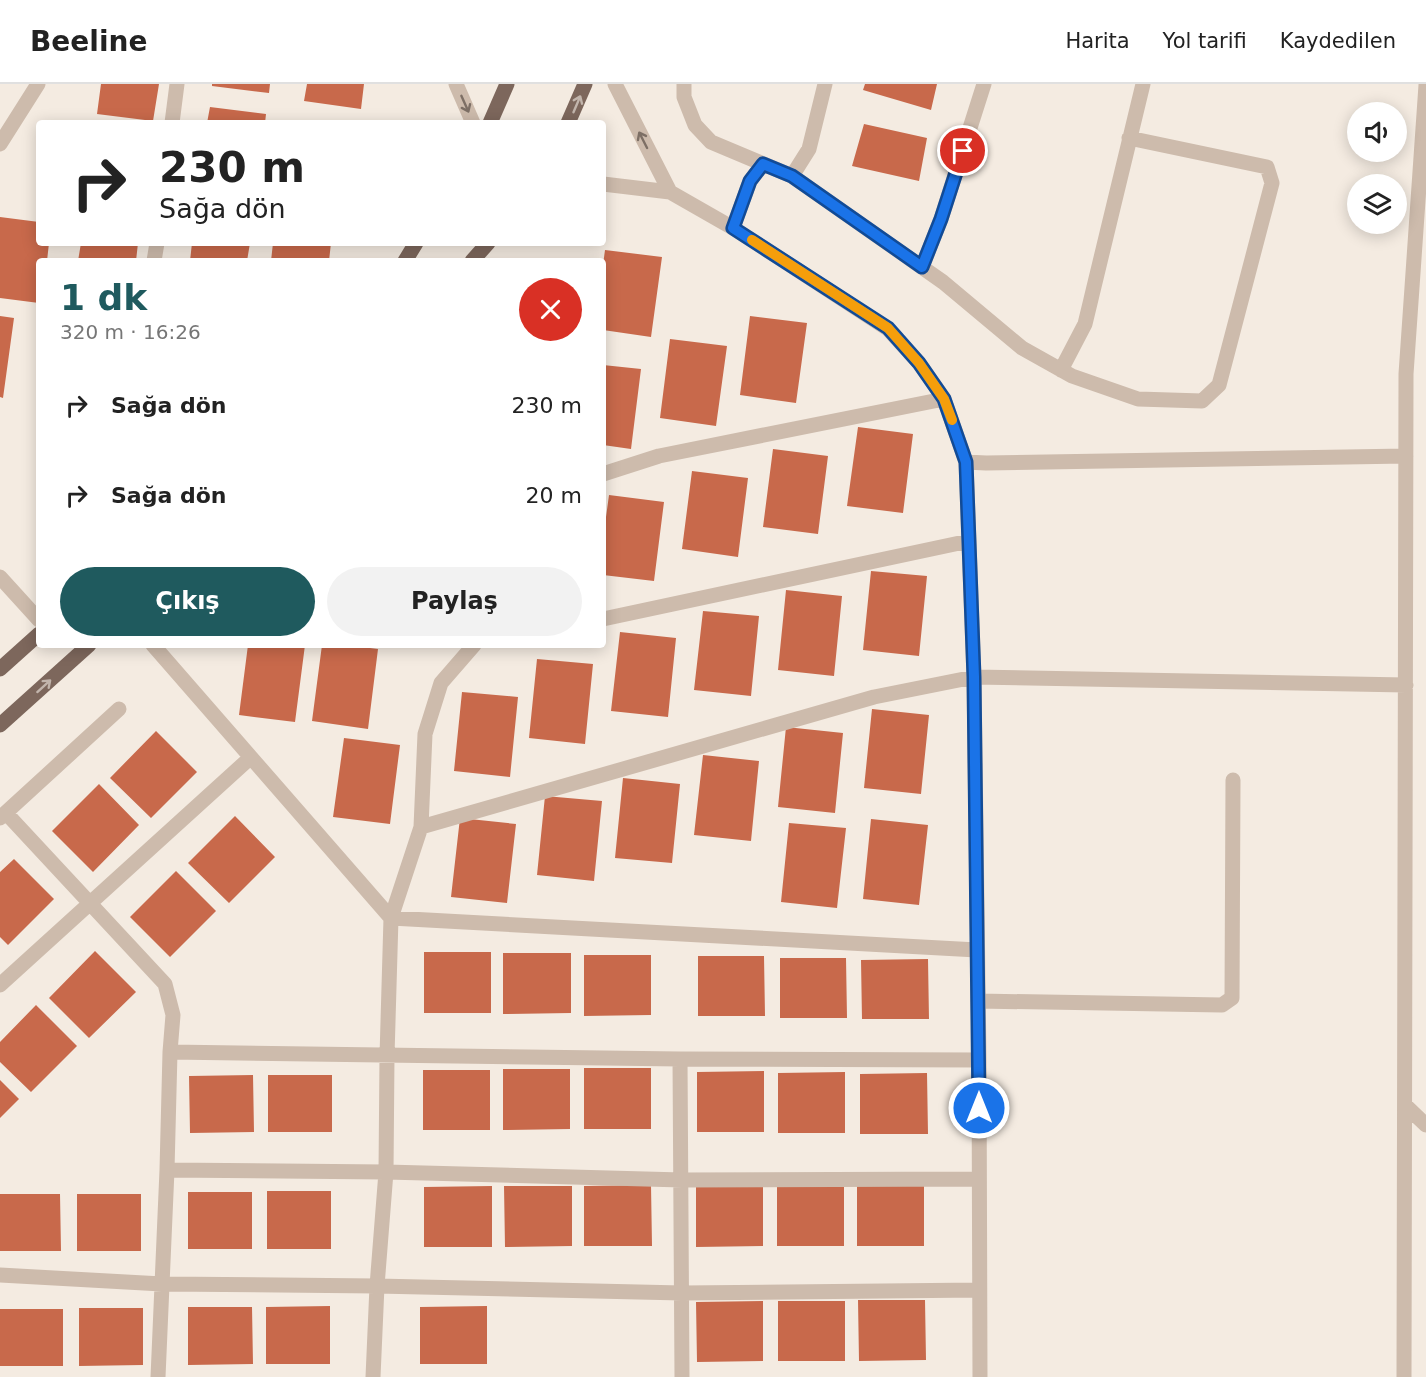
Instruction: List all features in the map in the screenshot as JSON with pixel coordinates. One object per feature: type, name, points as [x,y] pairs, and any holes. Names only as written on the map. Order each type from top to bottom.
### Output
[{"type":"main road","points":[[491,120],[507,84]]},
{"type":"main road","points":[[569,120],[585,84]]},
{"type":"main road","points":[[475,258],[485,246]]},
{"type":"main road","points":[[0,669],[36,637]]},
{"type":"main road","points":[[0,725],[86,648]]},
{"type":"street","points":[[0,144],[38,84]]},
{"type":"street","points":[[172,120],[177,84]]},
{"type":"street","points":[[456,84],[472,120]]},
{"type":"street","points":[[615,84],[670,192]]},
{"type":"street","points":[[684,84],[684,97],[695,124],[711,142],[792,176],[943,282],[1022,348],[1072,376],[1138,399],[1202,401],[1219,385],[1272,183],[1267,167],[1129,138]]},
{"type":"street","points":[[792,176],[809,149],[825,84]]},
{"type":"street","points":[[922,267],[941,219],[984,84]]},
{"type":"street","points":[[1061,370],[1084,324],[1143,84]]},
{"type":"street","points":[[1404,1377],[1406,374],[1426,86]]},
{"type":"street","points":[[733,228],[750,181],[763,164]]},
{"type":"street","points":[[606,184],[670,192],[733,228],[888,328],[919,363],[944,399],[966,462],[974,677],[980,1377]]},
{"type":"street","points":[[606,473],[659,456],[944,399]]},
{"type":"street","points":[[966,462],[1406,456]]},
{"type":"street","points":[[606,618],[969,540]]},
{"type":"street","points":[[0,577],[36,617]]},
{"type":"street","points":[[156,648],[391,918],[977,950]]},
{"type":"street","points":[[373,1377],[386,1172],[391,918],[421,827],[425,734],[441,683],[475,648]]},
{"type":"street","points":[[421,827],[874,697],[974,677],[1406,685]]},
{"type":"street","points":[[119,710],[3,815],[165,984],[173,1015],[158,1377]]},
{"type":"street","points":[[0,985],[250,758]]},
{"type":"street","points":[[978,1000],[1222,1005],[1232,998],[1233,780]]},
{"type":"street","points":[[170,1052],[680,1059],[979,1060]]},
{"type":"street","points":[[680,1059],[682,1377]]},
{"type":"street","points":[[1405,1105],[1426,1125]]},
{"type":"street","points":[[167,1170],[386,1172],[681,1180],[979,1179]]},
{"type":"street","points":[[0,1275],[162,1284],[682,1293],[979,1290]]},
{"type":"building","points":[[101,84],[159,84],[153,120],[97,114]]},
{"type":"building","points":[[212,84],[270,84],[269,93],[212,86]]},
{"type":"building","points":[[307,84],[364,84],[361,109],[304,101]]},
{"type":"building","points":[[865,84],[937,84],[931,110],[863,90]]},
{"type":"building","points":[[210,107],[266,114],[265,120],[208,120]]},
{"type":"building","points":[[864,124],[927,138],[919,181],[852,166]]},
{"type":"building","points":[[0,217],[36,222],[36,246],[49,246],[47,258],[36,258],[36,303],[0,298]]},
{"type":"building","points":[[80,246],[138,246],[136,258],[78,258]]},
{"type":"building","points":[[192,246],[250,246],[248,258],[190,258]]},
{"type":"building","points":[[273,246],[331,246],[329,258],[271,258]]},
{"type":"building","points":[[605,250],[662,257],[651,337],[606,330],[606,258],[604,258]]},
{"type":"building","points":[[0,316],[14,318],[3,398],[0,397]]},
{"type":"building","points":[[750,316],[807,323],[796,403],[740,395]]},
{"type":"building","points":[[670,339],[727,346],[716,426],[660,418]]},
{"type":"building","points":[[606,365],[641,369],[631,449],[606,445]]},
{"type":"building","points":[[858,427],[913,434],[903,513],[847,506]]},
{"type":"building","points":[[773,449],[828,456],[818,534],[763,527]]},
{"type":"building","points":[[692,471],[748,478],[738,557],[682,549]]},
{"type":"building","points":[[609,495],[664,502],[654,581],[606,575],[606,517]]},
{"type":"building","points":[[871,571],[927,576],[919,656],[863,650]]},
{"type":"building","points":[[786,590],[842,596],[834,676],[778,670]]},
{"type":"building","points":[[703,611],[759,616],[751,696],[694,690]]},
{"type":"building","points":[[620,632],[676,638],[668,717],[611,711]]},
{"type":"building","points":[[248,648],[305,648],[295,722],[239,715]]},
{"type":"building","points":[[322,648],[378,649],[368,729],[312,721]]},
{"type":"building","points":[[537,659],[593,664],[585,744],[529,738]]},
{"type":"building","points":[[462,692],[518,697],[510,777],[454,771]]},
{"type":"building","points":[[872,709],[929,715],[921,794],[864,788]]},
{"type":"building","points":[[786,727],[843,733],[835,813],[778,807]]},
{"type":"building","points":[[156,731],[197,772],[151,818],[110,778]]},
{"type":"building","points":[[344,738],[400,745],[390,824],[333,817]]},
{"type":"building","points":[[703,755],[759,761],[751,841],[694,835]]},
{"type":"building","points":[[623,778],[680,784],[672,863],[615,858]]},
{"type":"building","points":[[99,784],[139,825],[93,872],[52,831]]},
{"type":"building","points":[[545,796],[602,801],[594,881],[537,875]]},
{"type":"building","points":[[235,816],[275,857],[229,903],[188,863]]},
{"type":"building","points":[[460,818],[516,824],[507,903],[451,897]]},
{"type":"building","points":[[871,819],[928,825],[919,905],[863,899]]},
{"type":"building","points":[[789,823],[846,828],[837,908],[781,902]]},
{"type":"building","points":[[14,859],[54,899],[8,945],[0,937],[0,872]]},
{"type":"building","points":[[176,871],[216,911],[170,957],[130,917]]},
{"type":"building","points":[[95,951],[136,992],[89,1038],[49,998]]},
{"type":"building","points":[[424,952],[491,952],[491,1013],[424,1013]]},
{"type":"building","points":[[503,953],[571,953],[571,1013],[503,1014]]},
{"type":"building","points":[[584,955],[651,955],[651,1015],[584,1016]]},
{"type":"building","points":[[698,956],[764,956],[765,1016],[698,1016]]},
{"type":"building","points":[[780,958],[846,958],[847,1018],[780,1018]]},
{"type":"building","points":[[928,959],[929,1019],[862,1019],[861,960]]},
{"type":"building","points":[[36,1005],[77,1046],[31,1092],[0,1062],[0,1042]]},
{"type":"building","points":[[584,1068],[651,1068],[651,1129],[584,1129]]},
{"type":"building","points":[[503,1069],[570,1069],[570,1129],[503,1130]]},
{"type":"building","points":[[423,1070],[490,1070],[490,1130],[423,1130]]},
{"type":"building","points":[[764,1071],[764,1132],[697,1132],[697,1072]]},
{"type":"building","points":[[845,1072],[845,1133],[778,1133],[778,1073]]},
{"type":"building","points":[[927,1073],[928,1134],[860,1134],[860,1074]]},
{"type":"building","points":[[253,1075],[254,1132],[190,1133],[189,1076]]},
{"type":"building","points":[[268,1075],[332,1075],[332,1132],[268,1132]]},
{"type":"building","points":[[0,1080],[19,1099],[0,1118]]},
{"type":"building","points":[[651,1185],[652,1246],[584,1246],[584,1186]]},
{"type":"building","points":[[492,1186],[492,1247],[424,1247],[424,1187]]},
{"type":"building","points":[[504,1186],[572,1186],[572,1246],[505,1247]]},
{"type":"building","points":[[763,1186],[763,1246],[696,1247],[696,1187]]},
{"type":"building","points":[[777,1186],[844,1186],[844,1246],[777,1246]]},
{"type":"building","points":[[857,1186],[924,1186],[924,1246],[857,1246]]},
{"type":"building","points":[[267,1191],[331,1191],[331,1249],[267,1249]]},
{"type":"building","points":[[188,1192],[252,1192],[252,1249],[188,1249]]},
{"type":"building","points":[[0,1194],[60,1194],[61,1251],[0,1251]]},
{"type":"building","points":[[77,1194],[141,1194],[141,1251],[77,1251]]},
{"type":"building","points":[[858,1300],[925,1300],[926,1360],[859,1361]]},
{"type":"building","points":[[763,1301],[763,1361],[697,1362],[696,1302]]},
{"type":"building","points":[[778,1301],[845,1301],[845,1361],[778,1361]]},
{"type":"building","points":[[330,1306],[330,1364],[266,1364],[266,1307]]},
{"type":"building","points":[[487,1306],[487,1364],[420,1364],[420,1307]]},
{"type":"building","points":[[188,1307],[252,1307],[253,1364],[188,1365]]},
{"type":"building","points":[[79,1308],[143,1308],[143,1365],[79,1366]]},
{"type":"building","points":[[0,1309],[63,1309],[63,1366],[0,1366]]},
{"type":"slow traffic","points":[[752,240],[888,328],[919,363],[944,399],[952,420]]},
{"type":"route","points":[[963,151],[941,219],[922,267],[792,176],[763,164],[750,181],[733,228],[888,328],[919,363],[944,399],[966,462],[974,677],[979,1108]]}]
